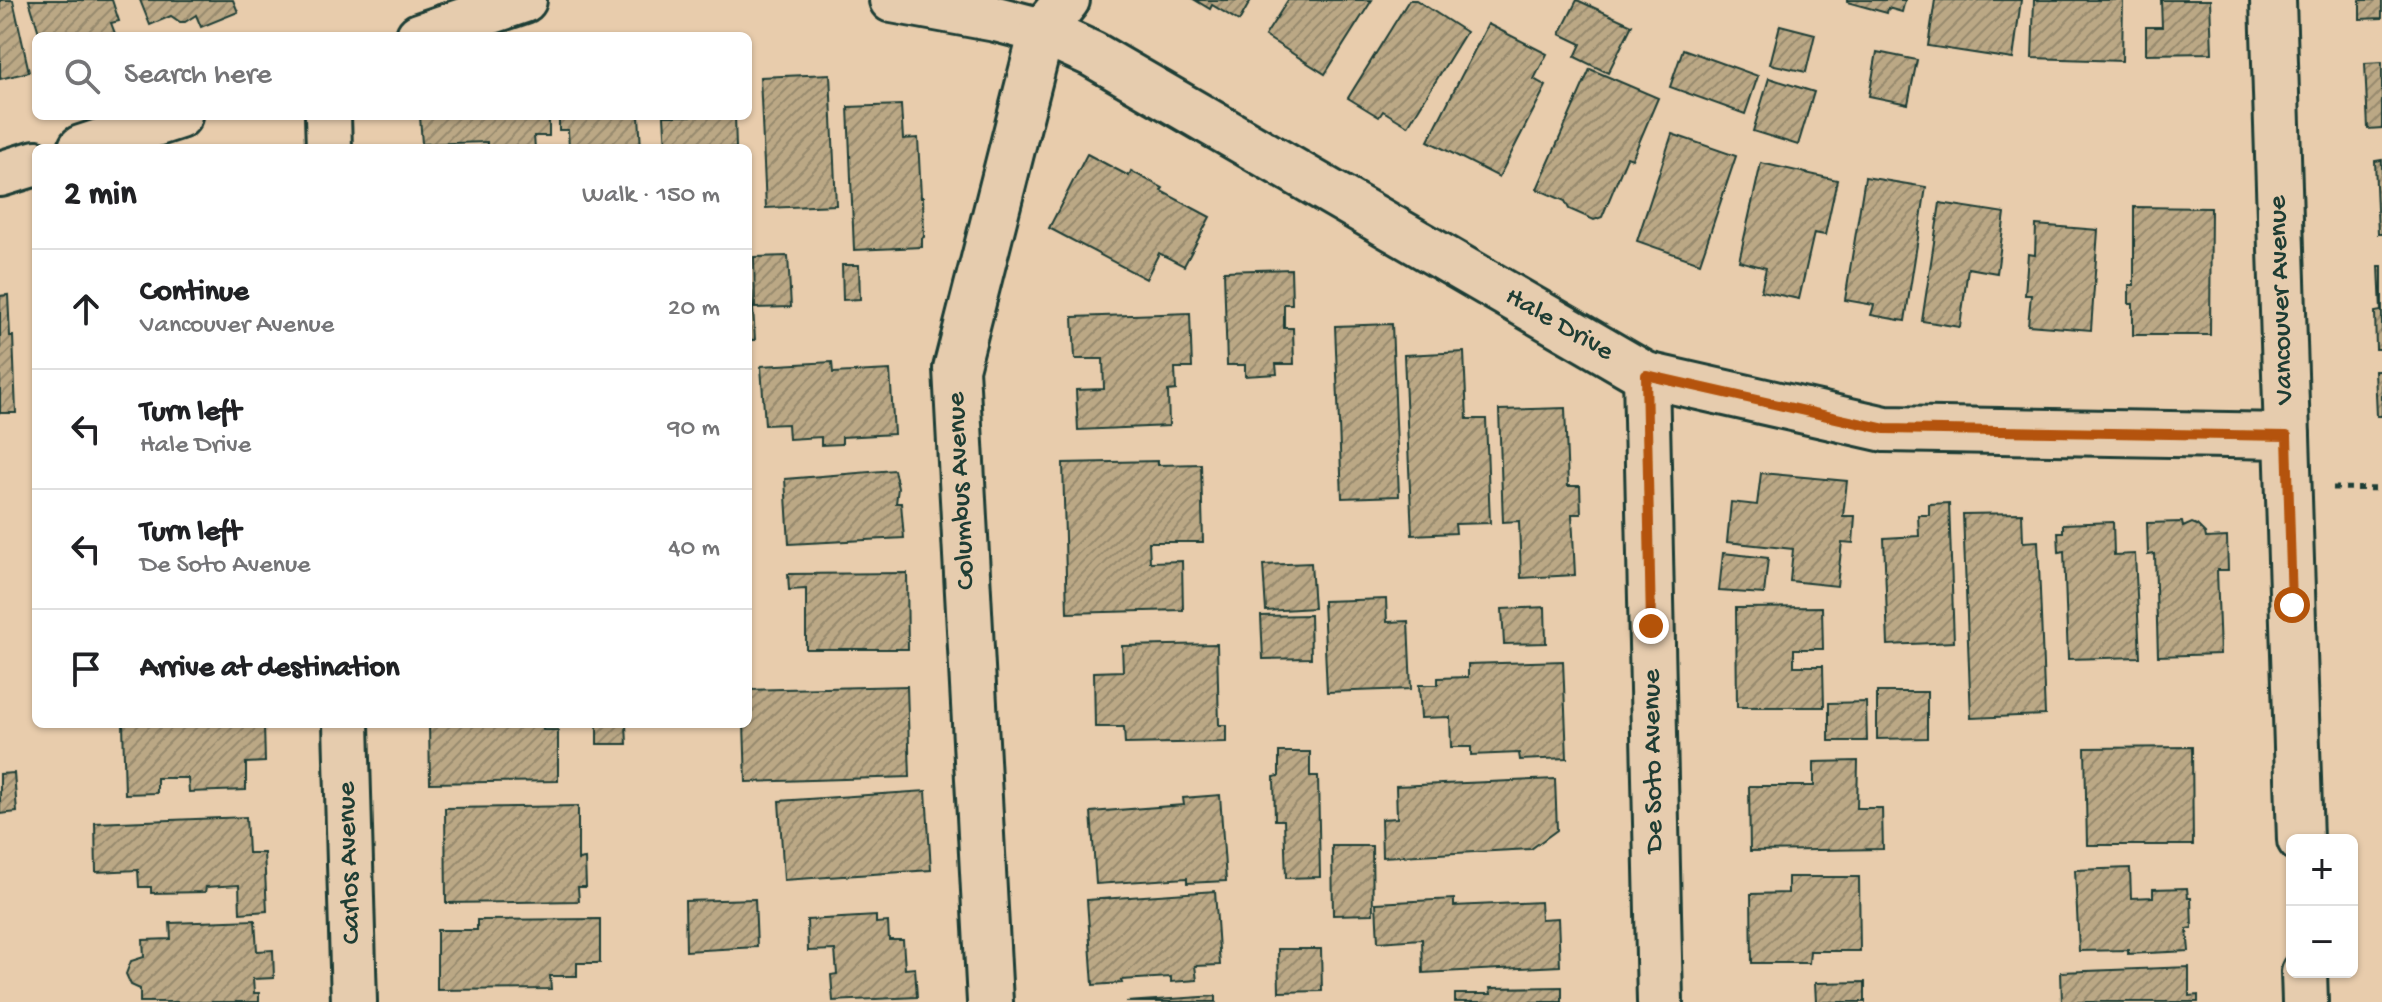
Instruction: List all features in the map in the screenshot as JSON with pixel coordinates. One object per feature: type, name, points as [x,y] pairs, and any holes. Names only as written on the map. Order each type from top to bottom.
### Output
[{"type":"street","points":[[431,32],[524,0]]},
{"type":"street","name":"Hale Drive","points":[[892,0],[996,19],[1055,15],[1092,54],[1646,375],[1885,429],[2287,436]]},
{"type":"street","name":"Vancouver Avenue","points":[[2273,0],[2300,834]]},
{"type":"street","name":"Columbus Avenue","points":[[990,1002],[956,369],[1055,15]]},
{"type":"street","points":[[93,144],[167,120]]},
{"type":"street","points":[[328,120],[329,144]]},
{"type":"street","points":[[0,174],[32,164]]},
{"type":"street","name":"De Soto Avenue","points":[[1646,375],[1660,1002]]},
{"type":"street","name":"Carlos Avenue","points":[[346,728],[354,1002]]},
{"type":"street","points":[[2304,978],[2305,1002]]},
{"type":"building","points":[[0,0],[13,0],[29,72],[0,79]]},
{"type":"building","points":[[29,0],[112,0],[119,21],[111,23],[114,32],[39,32]]},
{"type":"building","points":[[140,0],[233,0],[238,12],[201,27],[196,15],[185,22],[171,16],[150,25]]},
{"type":"building","points":[[1195,0],[1251,0],[1239,21],[1212,5],[1210,9]]},
{"type":"building","points":[[1288,0],[1372,0],[1325,74],[1265,36]]},
{"type":"building","points":[[1409,0],[1416,0],[1466,32],[1408,126],[1383,111],[1379,117],[1348,98]]},
{"type":"building","points":[[1577,0],[1632,25],[1608,73],[1575,57],[1581,44],[1560,34]]},
{"type":"building","points":[[1847,0],[1905,0],[1902,12],[1888,8],[1887,13]]},
{"type":"building","points":[[1935,0],[2021,0],[2013,59],[1928,46]]},
{"type":"building","points":[[2034,0],[2123,0],[2122,61],[2032,58]]},
{"type":"building","points":[[2161,0],[2210,0],[2212,53],[2146,54],[2146,27],[2162,27]]},
{"type":"building","points":[[2360,0],[2382,0],[2382,18],[2360,19]]},
{"type":"building","points":[[1488,24],[1547,54],[1534,79],[1546,86],[1499,177],[1428,141]]},
{"type":"building","points":[[1780,25],[1815,34],[1806,72],[1770,64]]},
{"type":"building","points":[[1683,49],[1758,76],[1745,114],[1670,87]]},
{"type":"building","points":[[1877,52],[1917,60],[1908,104],[1869,96]]},
{"type":"building","points":[[2382,62],[2382,128],[2368,129],[2365,63]]},
{"type":"building","points":[[1590,69],[1658,98],[1632,159],[1627,157],[1602,217],[1594,220],[1569,209],[1565,201],[1537,189]]},
{"type":"building","points":[[830,74],[836,205],[766,208],[760,77]]},
{"type":"building","points":[[1769,78],[1814,92],[1798,145],[1753,131]]},
{"type":"building","points":[[901,105],[903,139],[918,138],[923,197],[922,247],[854,250],[848,107]]},
{"type":"building","points":[[420,120],[549,120],[549,136],[534,136],[535,144],[422,144]]},
{"type":"building","points":[[559,120],[639,120],[641,144],[569,144],[568,130],[559,130]]},
{"type":"building","points":[[664,120],[735,120],[736,144],[666,144]]},
{"type":"building","points":[[1672,134],[1736,156],[1700,263],[1637,241]]},
{"type":"building","points":[[1087,154],[1129,176],[1131,171],[1210,217],[1184,266],[1159,253],[1146,279],[1049,228]]},
{"type":"building","points":[[2382,160],[2382,234],[2378,234],[2375,161]]},
{"type":"building","points":[[1761,163],[1837,180],[1825,235],[1814,233],[1799,299],[1761,291],[1766,268],[1739,261]]},
{"type":"building","points":[[1865,177],[1926,187],[1905,321],[1871,315],[1874,305],[1845,300]]},
{"type":"building","points":[[1940,203],[2005,213],[1997,273],[1968,268],[1960,327],[1922,321]]},
{"type":"building","points":[[2134,207],[2211,208],[2210,335],[2133,335],[2133,304],[2129,304],[2129,285],[2134,285]]},
{"type":"building","points":[[2036,225],[2098,230],[2091,330],[2028,325],[2031,295],[2025,295],[2028,254],[2035,255]]},
{"type":"building","points":[[788,256],[791,307],[755,308],[754,257]]},
{"type":"building","points":[[842,265],[859,265],[860,299],[843,300]]},
{"type":"building","points":[[2379,266],[2382,266],[2382,349],[2376,349],[2375,312],[2381,311]]},
{"type":"building","points":[[1291,269],[1292,304],[1284,304],[1284,328],[1293,328],[1294,364],[1276,364],[1277,374],[1245,376],[1245,365],[1227,365],[1224,271]]},
{"type":"building","points":[[752,292],[755,340],[752,340]]},
{"type":"building","points":[[8,295],[16,413],[0,413],[0,296]]},
{"type":"building","points":[[1190,313],[1192,368],[1175,368],[1176,390],[1168,391],[1169,426],[1078,430],[1076,390],[1104,389],[1103,359],[1075,359],[1073,317]]},
{"type":"building","points":[[1392,324],[1399,496],[1342,498],[1335,326]]},
{"type":"building","points":[[1464,352],[1467,419],[1486,419],[1490,523],[1455,524],[1456,533],[1412,535],[1404,355]]},
{"type":"building","points":[[832,362],[833,373],[890,370],[894,434],[842,437],[842,444],[821,445],[821,437],[789,439],[788,424],[765,425],[761,366]]},
{"type":"building","points":[[2375,371],[2382,371],[2382,416],[2377,416]]},
{"type":"building","points":[[1565,408],[1568,486],[1580,486],[1581,514],[1572,514],[1575,575],[1521,578],[1519,521],[1503,522],[1499,410]]},
{"type":"building","points":[[1158,461],[1158,465],[1201,464],[1203,542],[1149,542],[1150,562],[1182,561],[1183,610],[1067,613],[1063,463]]},
{"type":"building","points":[[894,470],[898,488],[896,503],[901,503],[904,538],[789,544],[785,479]]},
{"type":"building","points":[[1761,473],[1847,481],[1843,516],[1855,516],[1853,543],[1842,542],[1837,586],[1790,581],[1793,549],[1727,542],[1731,502],[1757,505]]},
{"type":"building","points":[[1949,503],[1954,642],[1888,645],[1884,538],[1919,536],[1918,515],[1929,515],[1929,504]]},
{"type":"building","points":[[2022,513],[2023,542],[2038,541],[2045,715],[1971,718],[1963,514]]},
{"type":"building","points":[[2113,522],[2114,555],[2135,554],[2140,657],[2068,659],[2064,551],[2059,552],[2058,532],[2063,532],[2063,524]]},
{"type":"building","points":[[2182,522],[2183,527],[2192,523],[2197,525],[2206,538],[2227,537],[2228,570],[2217,570],[2220,654],[2158,656],[2155,554],[2148,555],[2147,523]]},
{"type":"building","points":[[1723,553],[1768,558],[1764,594],[1719,591]]},
{"type":"building","points":[[1311,563],[1314,608],[1266,611],[1263,565]]},
{"type":"building","points":[[907,573],[908,649],[806,649],[806,589],[789,590],[788,574]]},
{"type":"building","points":[[1386,599],[1387,622],[1408,621],[1411,689],[1327,692],[1323,601]]},
{"type":"building","points":[[1545,607],[1546,643],[1504,644],[1502,609]]},
{"type":"building","points":[[1822,607],[1823,649],[1794,649],[1794,666],[1823,666],[1824,707],[1737,707],[1736,608]]},
{"type":"building","points":[[1310,615],[1311,658],[1263,659],[1261,616]]},
{"type":"building","points":[[1217,644],[1219,725],[1226,725],[1226,742],[1125,744],[1124,727],[1095,727],[1094,672],[1123,671],[1122,646]]},
{"type":"building","points":[[1563,661],[1567,758],[1520,760],[1519,753],[1471,755],[1471,747],[1451,747],[1450,717],[1421,718],[1419,685],[1438,685],[1438,678],[1468,677],[1468,664]]},
{"type":"building","points":[[907,686],[910,777],[746,782],[744,728],[752,728],[752,690]]},
{"type":"building","points":[[1877,692],[1927,692],[1927,738],[1877,739]]},
{"type":"building","points":[[1866,702],[1867,741],[1829,741],[1829,703]]},
{"type":"building","points":[[123,728],[264,728],[265,762],[246,763],[246,790],[189,792],[188,778],[157,778],[157,793],[125,794]]},
{"type":"building","points":[[429,728],[558,730],[558,781],[430,783]]},
{"type":"building","points":[[597,728],[626,728],[627,744],[597,744]]},
{"type":"building","points":[[2192,747],[2193,845],[2087,845],[2085,748]]},
{"type":"building","points":[[1279,752],[1310,752],[1310,776],[1318,776],[1320,877],[1286,878],[1284,820],[1275,820],[1274,777],[1279,776]]},
{"type":"building","points":[[1858,761],[1857,808],[1882,808],[1883,849],[1750,851],[1749,786],[1814,786],[1814,762]]},
{"type":"building","points":[[14,773],[17,812],[0,814],[0,774]]},
{"type":"building","points":[[1555,779],[1557,830],[1531,849],[1382,857],[1381,819],[1397,818],[1396,786]]},
{"type":"building","points":[[926,791],[931,870],[784,880],[779,801]]},
{"type":"building","points":[[1220,795],[1226,881],[1187,883],[1187,878],[1096,884],[1091,812],[1184,805],[1183,798]]},
{"type":"building","points":[[578,806],[578,860],[585,859],[586,887],[578,887],[579,901],[446,903],[445,808]]},
{"type":"building","points":[[246,817],[248,853],[264,853],[267,911],[240,913],[239,885],[206,887],[205,892],[151,893],[151,887],[139,887],[138,870],[96,872],[95,823]]},
{"type":"building","points":[[1332,846],[1372,846],[1373,914],[1333,915]]},
{"type":"building","points":[[2130,868],[2131,898],[2153,897],[2153,889],[2187,888],[2188,898],[2191,898],[2192,928],[2187,929],[2189,951],[2128,954],[2128,950],[2079,951],[2075,870]]},
{"type":"building","points":[[1788,877],[1859,877],[1860,951],[1810,951],[1809,963],[1752,963],[1751,894],[1788,893]]},
{"type":"building","points":[[1215,891],[1220,965],[1195,966],[1197,980],[1171,982],[1171,977],[1093,985],[1087,900]]},
{"type":"building","points":[[755,899],[757,947],[686,951],[685,901]]},
{"type":"building","points":[[1454,899],[1454,906],[1540,902],[1541,919],[1558,918],[1560,966],[1423,973],[1422,939],[1378,942],[1376,903]]},
{"type":"building","points":[[876,916],[876,923],[888,922],[889,940],[903,940],[905,969],[915,968],[917,997],[833,1001],[831,975],[837,974],[835,950],[808,951],[807,920]]},
{"type":"building","points":[[600,919],[600,963],[577,963],[577,976],[550,976],[551,989],[437,990],[437,930],[477,930],[477,920]]},
{"type":"building","points":[[255,920],[257,951],[273,950],[274,978],[253,979],[254,993],[259,993],[259,1002],[140,1002],[140,989],[131,985],[126,974],[131,961],[144,957],[143,940],[171,939],[170,923]]},
{"type":"building","points":[[1278,949],[1321,949],[1322,991],[1279,992]]},
{"type":"building","points":[[2189,967],[2189,996],[2198,995],[2198,1002],[2062,1002],[2061,972]]},
{"type":"building","points":[[1865,982],[1865,1002],[1816,1002],[1815,983]]},
{"type":"building","points":[[1562,987],[1562,1002],[1455,1002],[1455,994],[1491,994],[1490,988]]},
{"type":"building","points":[[1216,996],[1216,1002],[1126,1002]]},
{"type":"route","points":[[1651,626],[1646,375],[1885,429],[2287,436],[2292,605]]}]
